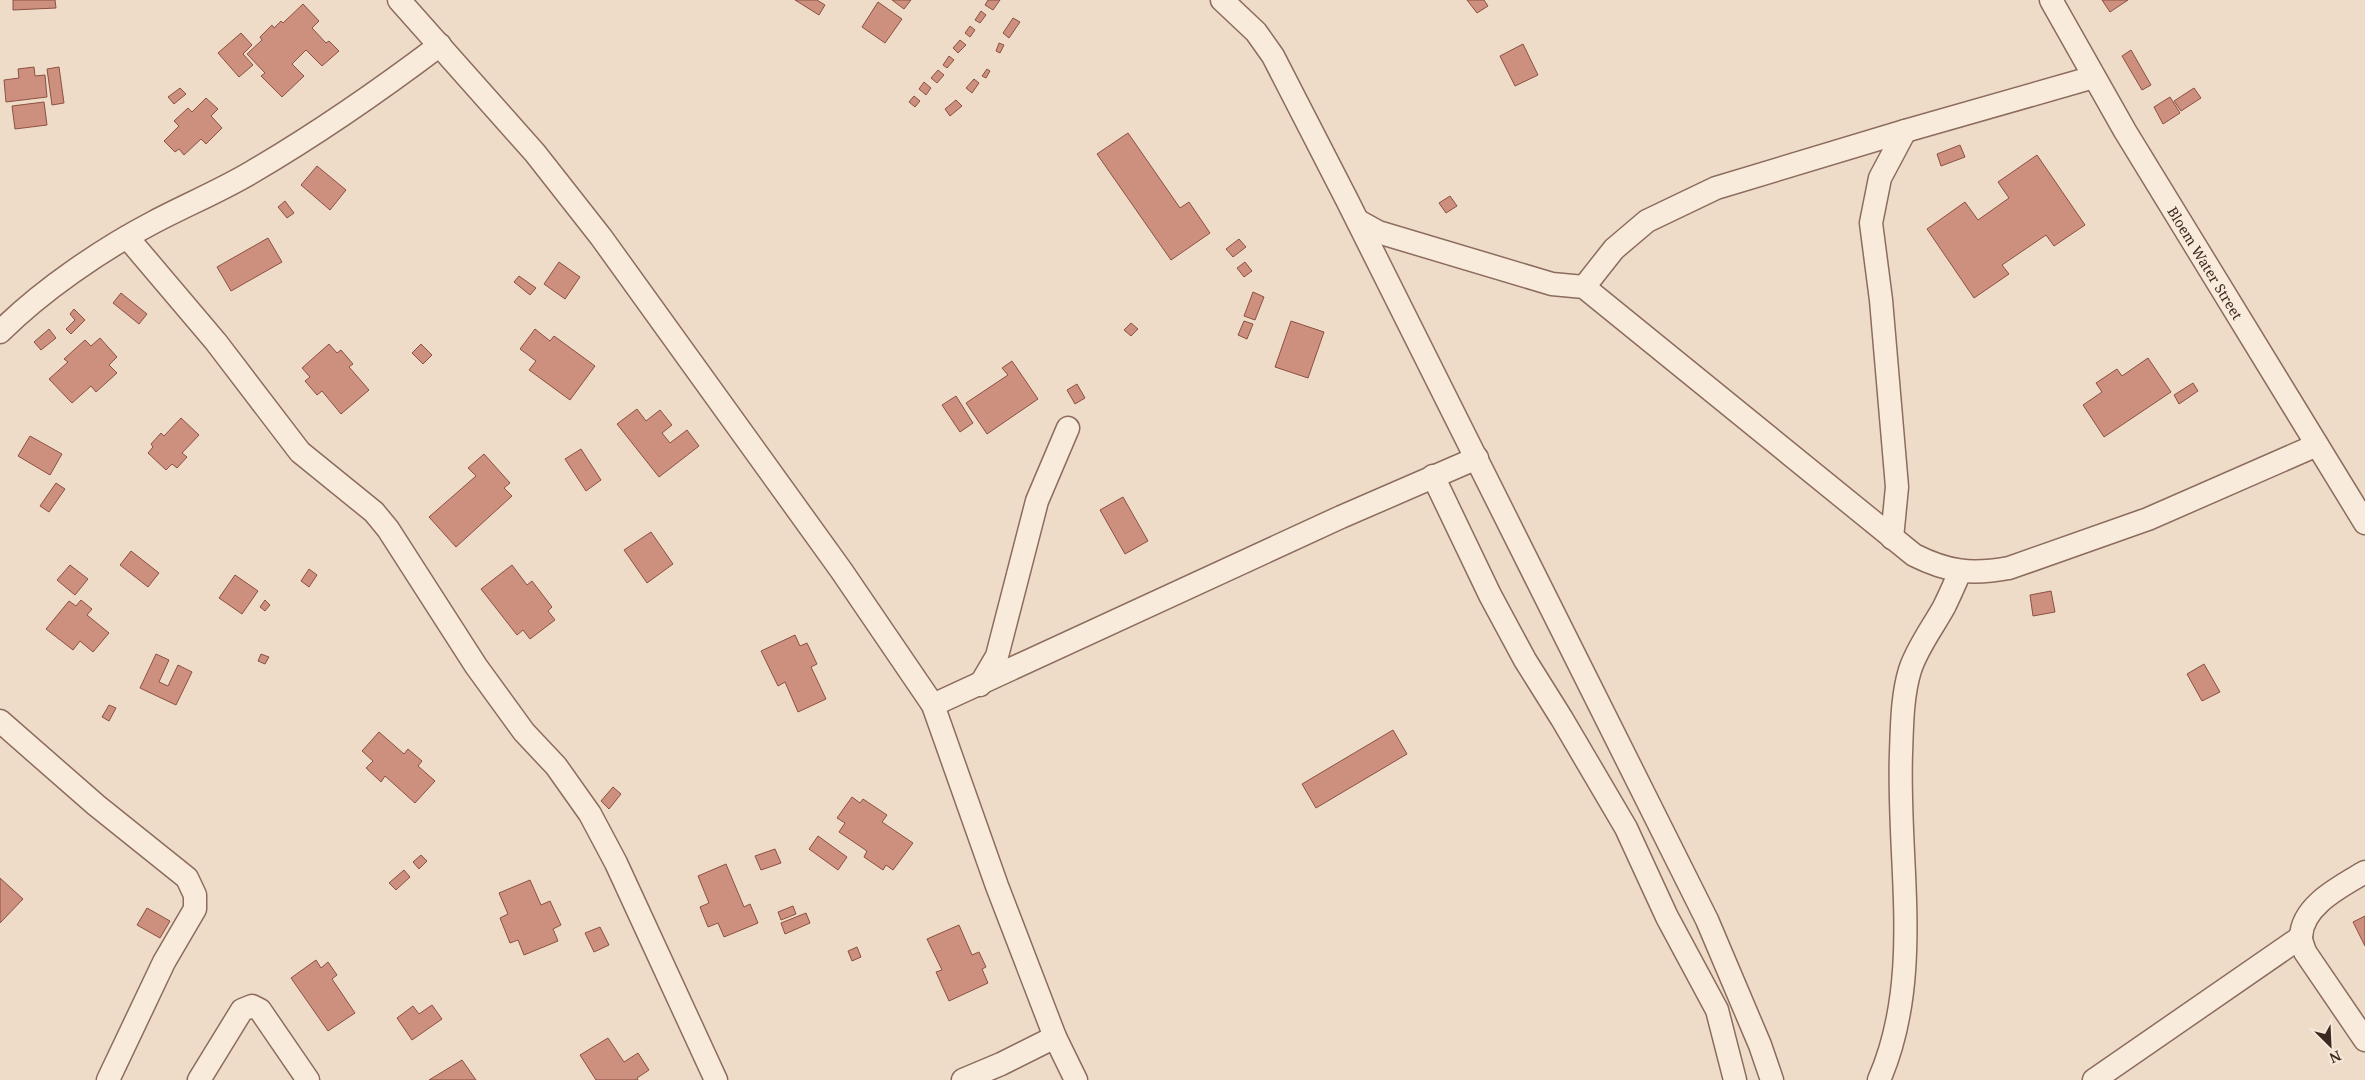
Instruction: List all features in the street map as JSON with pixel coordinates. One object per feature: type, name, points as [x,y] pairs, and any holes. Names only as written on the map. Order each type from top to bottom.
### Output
[{"type":"street","points":[[399,0],[440,45],[485,100],[535,153],[601,237],[766,469],[841,570],[933,705],[997,886],[1055,1036],[1076,1080]]},
{"type":"street","points":[[1222,0],[1256,32],[1273,56],[1358,221],[1707,920],[1760,1045],[1772,1080]]},
{"type":"street","name":"Bloem Water Street","points":[[2051,0],[2094,77],[2365,523]]},
{"type":"street","points":[[0,332],[18,314],[90,261],[128,237],[252,172],[362,103],[440,45]]},
{"type":"street","points":[[1584,287],[1614,249],[1647,221],[1716,188],[2094,77]]},
{"type":"street","points":[[1892,538],[1897,487],[1881,300],[1870,223],[1880,178],[1905,131]]},
{"type":"street","points":[[1358,221],[1378,232],[1552,284],[1584,287],[1892,538],[1930,563],[1960,572],[1987,572],[2009,568],[2148,519],[2317,445]]},
{"type":"street","points":[[128,237],[216,342],[300,452],[374,512],[388,529],[476,666],[524,732],[556,766],[590,814],[616,863],[716,1080]]},
{"type":"street","points":[[980,685],[991,668],[999,650],[1037,501],[1068,428]]},
{"type":"street","points":[[933,705],[1433,476],[1477,458]]},
{"type":"street","points":[[1433,476],[1490,595],[1525,660],[1626,828],[1667,917],[1717,1010],[1735,1080]]},
{"type":"street","points":[[1879,1080],[1888,1060],[1900,1012],[1907,923],[1900,786],[1902,723],[1910,670],[1945,605],[1960,572]]},
{"type":"street","points":[[0,721],[96,804],[188,878],[195,895],[194,909],[164,962],[108,1080]]},
{"type":"street","points":[[2365,872],[2334,891],[2316,907],[2306,922],[2301,937],[2305,952],[2365,1040]]},
{"type":"street","points":[[2094,1080],[2301,937]]},
{"type":"street","points":[[199,1080],[242,1010],[252,1006],[260,1010],[308,1080]]},
{"type":"street","points":[[963,1080],[1001,1064],[1055,1036]]},
{"type":"building","points":[[13,0],[55,0],[56,8],[13,10]]},
{"type":"building","points":[[795,0],[817,0],[825,5],[819,15]]},
{"type":"building","points":[[892,0],[911,0],[904,9]]},
{"type":"building","points":[[988,0],[1000,0],[993,10],[985,5]]},
{"type":"building","points":[[1467,0],[1484,0],[1488,6],[1477,13]]},
{"type":"building","points":[[2102,0],[2128,0],[2110,12]]},
{"type":"building","points":[[878,2],[902,19],[885,43],[862,27]]},
{"type":"building","points":[[303,4],[319,21],[312,28],[326,43],[329,41],[339,51],[322,66],[306,50],[292,64],[304,76],[282,97],[261,76],[265,73],[247,54],[262,40],[260,37],[272,25],[274,28],[281,21],[283,23]]},
{"type":"building","points":[[981,11],[986,15],[980,23],[975,20]]},
{"type":"building","points":[[1013,18],[1020,22],[1009,38],[1003,33]]},
{"type":"building","points":[[970,26],[975,30],[970,37],[965,33]]},
{"type":"building","points":[[241,33],[252,45],[243,54],[253,65],[239,77],[218,53]]},
{"type":"building","points":[[960,40],[966,45],[958,53],[953,48]]},
{"type":"building","points":[[999,43],[1004,45],[1000,53],[996,51]]},
{"type":"building","points":[[1523,44],[1538,75],[1515,86],[1500,56]]},
{"type":"building","points":[[2131,50],[2151,85],[2142,90],[2122,56]]},
{"type":"building","points":[[949,56],[954,60],[947,68],[943,65]]},
{"type":"building","points":[[34,67],[35,76],[45,75],[47,97],[6,102],[4,80],[19,78],[18,69]]},
{"type":"building","points":[[59,67],[64,103],[52,105],[47,69]]},
{"type":"building","points":[[987,69],[990,71],[986,78],[982,76]]},
{"type":"building","points":[[938,70],[944,75],[937,83],[931,78]]},
{"type":"building","points":[[974,79],[979,83],[972,93],[966,88]]},
{"type":"building","points":[[924,82],[931,88],[926,95],[919,89]]},
{"type":"building","points":[[180,88],[186,94],[174,104],[168,97]]},
{"type":"building","points":[[2194,88],[2201,98],[2181,111],[2174,101]]},
{"type":"building","points":[[914,96],[920,101],[915,107],[909,102]]},
{"type":"building","points":[[2170,97],[2180,113],[2163,124],[2154,107]]},
{"type":"building","points":[[206,98],[218,109],[211,116],[222,128],[206,144],[201,139],[184,155],[179,149],[175,152],[164,141],[179,126],[174,121],[188,108],[192,112]]},
{"type":"building","points":[[956,100],[962,106],[950,116],[945,109]]},
{"type":"building","points":[[44,102],[47,125],[15,129],[12,106]]},
{"type":"building","points":[[1128,133],[1180,208],[1189,202],[1210,233],[1171,260],[1097,154]]},
{"type":"building","points":[[1960,145],[1965,157],[1941,166],[1937,154]]},
{"type":"building","points":[[2037,155],[2085,225],[2054,246],[2046,235],[2002,265],[2009,274],[1974,298],[1927,229],[1965,202],[1978,220],[2009,198],[1998,182]]},
{"type":"building","points":[[317,166],[346,190],[330,210],[301,185]]},
{"type":"building","points":[[1450,196],[1457,206],[1446,213],[1439,203]]},
{"type":"building","points":[[285,201],[294,213],[287,218],[278,207]]},
{"type":"building","points":[[268,238],[282,262],[231,291],[217,267]]},
{"type":"building","points":[[1239,239],[1246,247],[1233,257],[1226,249]]},
{"type":"building","points":[[559,262],[580,277],[565,299],[544,284]]},
{"type":"building","points":[[1245,262],[1252,271],[1244,277],[1237,268]]},
{"type":"building","points":[[519,276],[536,288],[530,295],[514,282]]},
{"type":"building","points":[[1253,292],[1264,297],[1255,320],[1244,316]]},
{"type":"building","points":[[121,293],[147,314],[139,324],[113,303]]},
{"type":"building","points":[[74,309],[85,320],[71,334],[66,329],[75,320],[70,314]]},
{"type":"building","points":[[1244,321],[1253,324],[1247,339],[1238,335]]},
{"type":"building","points":[[1291,321],[1324,332],[1308,378],[1275,367]]},
{"type":"building","points":[[1131,323],[1138,329],[1131,336],[1124,330]]},
{"type":"building","points":[[49,329],[56,338],[41,350],[34,342]]},
{"type":"building","points":[[535,329],[550,341],[554,336],[595,366],[570,400],[529,370],[536,361],[520,349]]},
{"type":"building","points":[[100,338],[117,357],[109,365],[117,373],[96,392],[91,386],[72,403],[49,379],[68,362],[64,359],[85,340],[91,346]]},
{"type":"building","points":[[329,344],[337,353],[341,350],[353,364],[349,367],[369,390],[341,414],[322,391],[317,395],[305,381],[310,377],[302,368]]},
{"type":"building","points":[[421,344],[432,355],[423,364],[412,353]]},
{"type":"building","points":[[2148,358],[2171,392],[2104,437],[2083,405],[2102,392],[2096,383],[2117,369],[2122,376]]},
{"type":"building","points":[[1012,361],[1038,399],[987,434],[966,403],[1008,375],[1002,368]]},
{"type":"building","points":[[2193,383],[2198,391],[2179,404],[2174,395]]},
{"type":"building","points":[[1077,384],[1085,398],[1075,404],[1067,390]]},
{"type":"building","points":[[956,396],[973,423],[960,432],[942,405]]},
{"type":"building","points":[[637,409],[646,421],[660,410],[672,425],[662,433],[670,443],[687,430],[699,446],[659,477],[617,424]]},
{"type":"building","points":[[181,418],[199,435],[182,453],[187,457],[177,468],[172,464],[166,470],[148,453],[153,447],[151,444],[161,433],[164,436]]},
{"type":"building","points":[[30,436],[62,454],[50,475],[18,456]]},
{"type":"building","points":[[581,449],[601,480],[586,491],[565,459]]},
{"type":"building","points":[[484,454],[510,483],[504,488],[512,496],[456,547],[429,517],[476,476],[468,468]]},
{"type":"building","points":[[56,483],[65,489],[49,512],[40,506]]},
{"type":"building","points":[[1123,497],[1148,541],[1125,554],[1100,510]]},
{"type":"building","points":[[651,532],[673,564],[647,583],[624,550]]},
{"type":"building","points":[[131,551],[159,573],[148,587],[120,565]]},
{"type":"building","points":[[70,565],[88,579],[75,595],[57,580]]},
{"type":"building","points":[[512,565],[527,585],[532,581],[552,607],[548,611],[555,620],[530,639],[523,630],[517,635],[481,589]]},
{"type":"building","points":[[309,569],[317,575],[309,587],[301,581]]},
{"type":"building","points":[[235,575],[258,591],[242,614],[219,598]]},
{"type":"building","points":[[2051,591],[2055,612],[2033,616],[2030,595]]},
{"type":"building","points":[[81,600],[92,609],[87,615],[109,633],[93,652],[80,641],[73,650],[46,629],[69,601],[76,606]]},
{"type":"building","points":[[265,600],[270,605],[265,611],[260,607]]},
{"type":"building","points":[[795,635],[800,646],[807,643],[817,664],[811,667],[826,699],[798,712],[785,682],[778,686],[761,651]]},
{"type":"building","points":[[156,654],[169,660],[159,682],[168,686],[178,665],[192,672],[176,705],[140,688]]},
{"type":"building","points":[[261,654],[269,657],[265,664],[258,661]]},
{"type":"building","points":[[2204,664],[2220,692],[2202,701],[2187,674]]},
{"type":"building","points":[[109,705],[116,708],[109,721],[102,717]]},
{"type":"building","points":[[1393,730],[1407,754],[1316,808],[1302,784]]},
{"type":"building","points":[[379,732],[404,754],[408,749],[422,761],[418,766],[435,781],[415,803],[385,776],[381,782],[366,768],[373,761],[362,751]]},
{"type":"building","points":[[613,787],[621,794],[609,809],[601,801]]},
{"type":"building","points":[[852,797],[860,803],[863,799],[887,815],[882,822],[913,843],[893,870],[886,865],[883,870],[864,857],[867,851],[839,832],[845,823],[837,818]]},
{"type":"building","points":[[818,836],[847,857],[838,870],[809,849]]},
{"type":"building","points":[[775,849],[781,863],[761,870],[755,856]]},
{"type":"building","points":[[421,855],[427,861],[419,869],[413,862]]},
{"type":"building","points":[[726,864],[744,907],[750,904],[758,923],[724,937],[718,923],[708,927],[700,907],[709,903],[698,876]]},
{"type":"building","points":[[404,870],[410,877],[396,890],[389,883]]},
{"type":"building","points":[[0,878],[23,899],[0,923]]},
{"type":"building","points":[[530,880],[541,905],[550,901],[561,925],[553,929],[558,941],[524,955],[518,940],[510,943],[500,918],[508,914],[499,893]]},
{"type":"building","points":[[793,906],[796,914],[781,920],[778,912]]},
{"type":"building","points":[[147,908],[170,921],[160,938],[137,925]]},
{"type":"building","points":[[806,913],[810,923],[785,934],[781,923]]},
{"type":"building","points":[[2365,916],[2365,946],[2353,922]]},
{"type":"building","points":[[959,925],[972,955],[979,952],[986,967],[982,969],[988,983],[949,1001],[936,972],[942,970],[927,939]]},
{"type":"building","points":[[600,927],[609,945],[594,952],[585,933]]},
{"type":"building","points":[[857,947],[861,957],[852,961],[848,951]]},
{"type":"building","points":[[316,960],[321,968],[328,962],[337,975],[332,979],[355,1013],[328,1031],[291,978]]},
{"type":"building","points":[[432,1005],[442,1019],[412,1040],[397,1018],[413,1006],[419,1014]]},
{"type":"building","points":[[608,1038],[624,1062],[638,1053],[649,1070],[637,1078],[638,1080],[596,1080],[580,1055]]},
{"type":"building","points":[[462,1060],[476,1080],[429,1080]]}]
